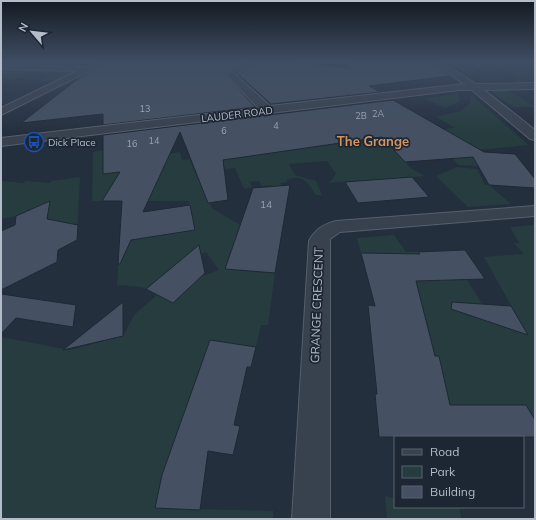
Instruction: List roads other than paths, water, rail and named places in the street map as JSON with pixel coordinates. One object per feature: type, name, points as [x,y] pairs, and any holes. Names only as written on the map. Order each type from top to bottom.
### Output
[{"type":"street","points":[[1,112],[56,85]]},
{"type":"street","points":[[242,85],[267,110]]},
{"type":"street","points":[[472,86],[535,136]]},
{"type":"street","name":"LAUDER ROAD","points":[[1,142],[381,95],[472,86],[535,86]]},
{"type":"street","name":"GRANGE CRESCENT","points":[[311,519],[320,238],[330,230],[344,226],[535,211]]},
{"type":"place","name":"Dick Place","points":[[34,142]]},
{"type":"district","name":"The Grange","points":[[373,141]]}]
